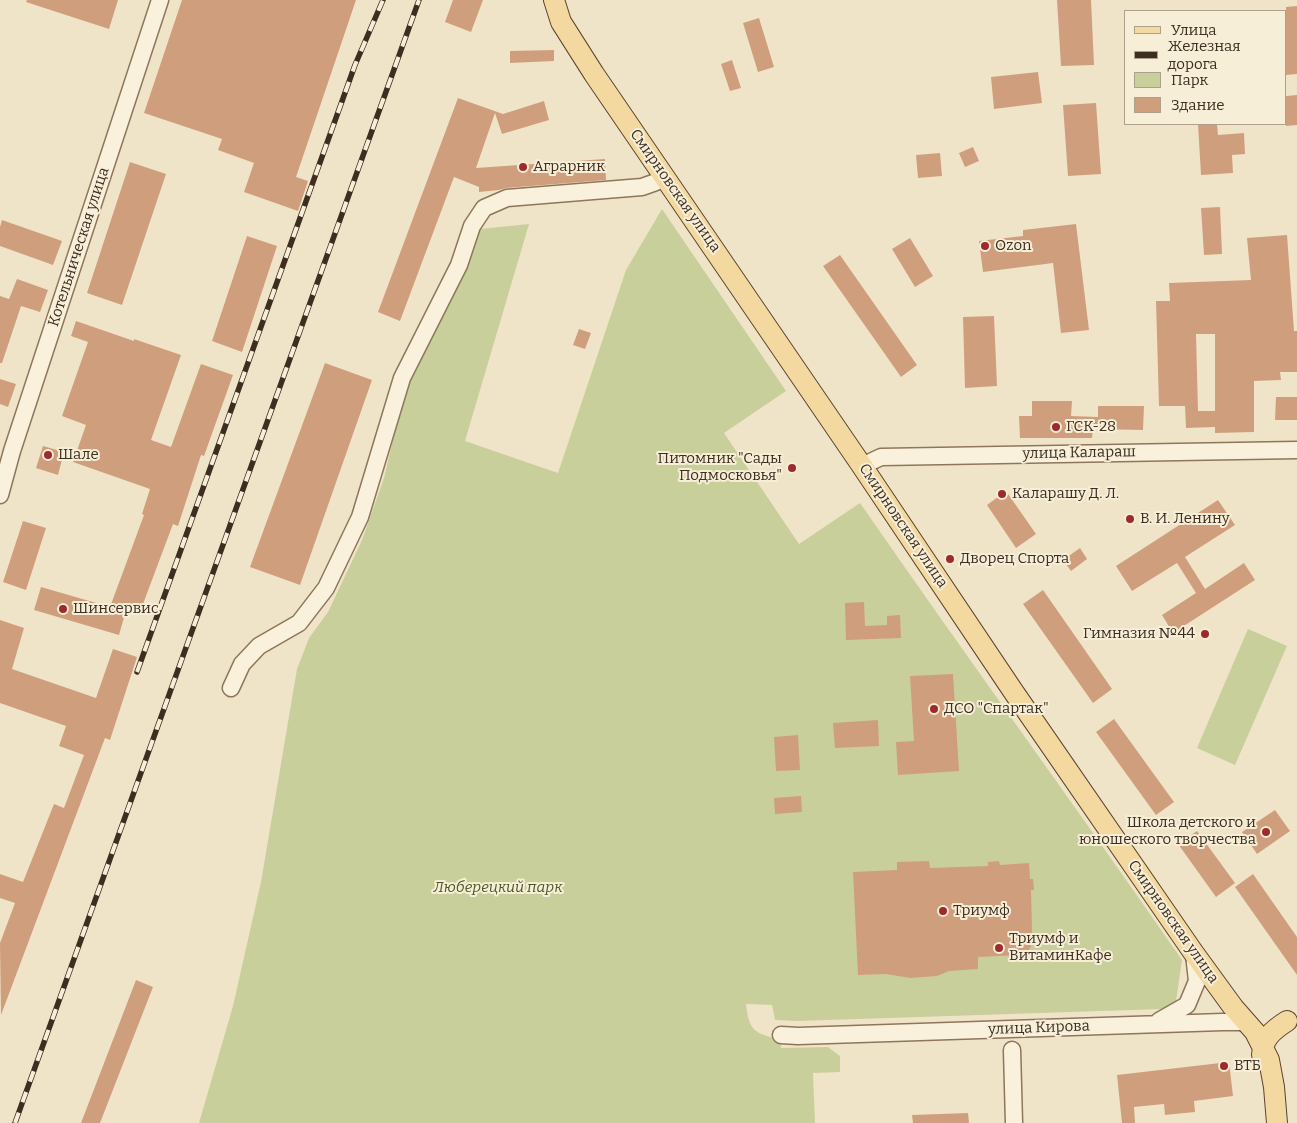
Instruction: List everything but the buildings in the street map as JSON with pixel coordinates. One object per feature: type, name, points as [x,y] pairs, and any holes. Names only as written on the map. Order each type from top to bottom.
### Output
[{"type":"main road","name":"Смирновская улица","points":[[554,0],[561,22],[594,74],[1013,691],[1193,952],[1233,1007],[1247,1022],[1262,1045],[1269,1060],[1274,1087],[1277,1123]]},
{"type":"main road","name":"улица Кирова","points":[[1247,1022],[1292,1021]]},
{"type":"main road","points":[[1266,1123],[1262,1045],[1274,1029],[1292,1021]]},
{"type":"street","name":"Котельническая улица","points":[[0,495],[6,449],[160,0]]},
{"type":"street","points":[[231,688],[242,664],[259,646],[299,622],[326,588],[360,517],[402,378],[459,265],[472,226],[484,208],[506,198],[642,187],[664,177]]},
{"type":"street","name":"улица Калараш","points":[[862,466],[881,457],[1297,450]]},
{"type":"street","points":[[1154,1024],[1187,1005],[1197,981],[1193,952]]},
{"type":"street","name":"улица Кирова","points":[[781,1035],[1020,1030],[1247,1022]]},
{"type":"street","points":[[1012,1050],[1014,1123]]},
{"type":"green space","name":"Люберецкий парк","points":[[662,209],[786,391],[724,433],[799,544],[860,503],[1182,960],[1176,1001],[1162,1009],[798,1021],[775,1020],[772,1005],[746,1004],[749,1020],[755,1030],[781,1040],[781,1048],[828,1047],[840,1056],[840,1072],[813,1073],[815,1123],[199,1123],[233,1006],[261,882],[297,669],[309,638],[328,612],[362,540],[384,478],[405,388],[462,276],[480,229],[529,224],[465,441],[558,473],[626,270]]},
{"type":"green space","points":[[1248,629],[1287,646],[1235,765],[1197,748]]},
{"type":"railway","points":[[137,672],[355,65],[383,0]]},
{"type":"railway","points":[[15,1123],[419,0]]},
{"type":"place","name":"Аграрник","points":[[523,167]]},
{"type":"place","name":"Ozon","points":[[985,246]]},
{"type":"place","name":"ГСК-28","points":[[1056,427]]},
{"type":"place","name":"Шале","points":[[48,455]]},
{"type":"place","name":"Питомник \"Сады Подмосковья\"","points":[[792,468]]},
{"type":"place","name":"Каларашу Д. Л.","points":[[1002,494]]},
{"type":"place","name":"В. И. Ленину","points":[[1130,519]]},
{"type":"place","name":"Дворец Спорта","points":[[950,559]]},
{"type":"place","name":"Шинсервис","points":[[63,609]]},
{"type":"place","name":"Гимназия №44","points":[[1205,634]]},
{"type":"place","name":"ДСО \"Спартак\"","points":[[934,709]]},
{"type":"place","name":"Школа детского и юношеского творчества","points":[[1266,832]]},
{"type":"place","name":"Триумф","points":[[943,911]]},
{"type":"place","name":"Триумф и ВитаминКафе","points":[[999,948]]},
{"type":"place","name":"ВТБ","points":[[1224,1066]]}]
